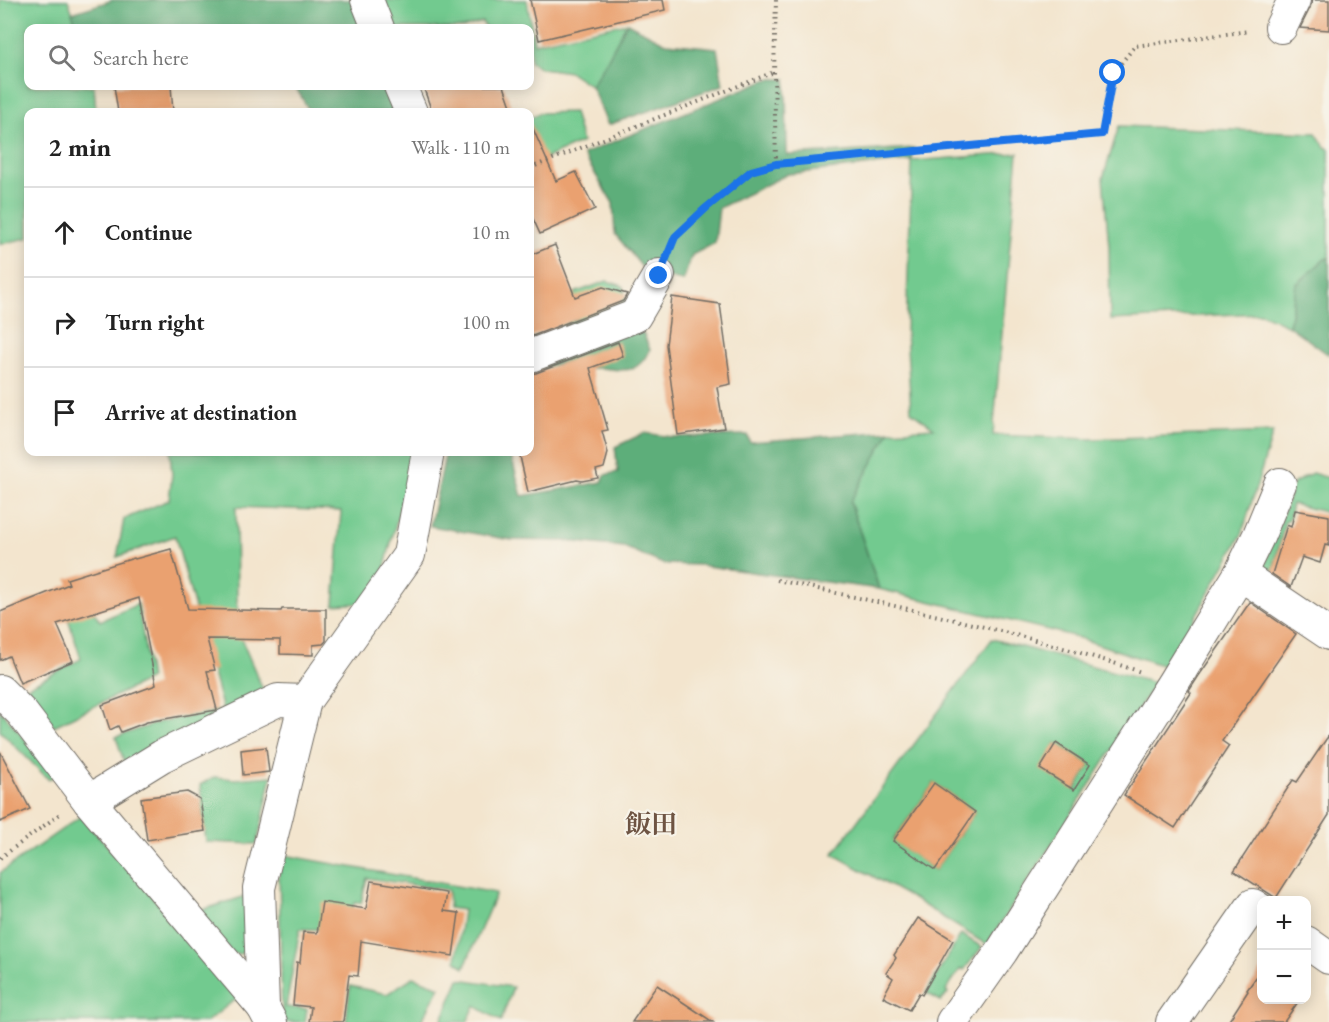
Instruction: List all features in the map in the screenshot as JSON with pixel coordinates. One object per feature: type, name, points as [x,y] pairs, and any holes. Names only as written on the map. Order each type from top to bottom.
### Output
[{"type":"street","points":[[368,0],[377,24]]},
{"type":"street","points":[[402,90],[409,108]]},
{"type":"street","points":[[534,354],[635,316],[659,276]]},
{"type":"street","points":[[267,1014],[259,888],[305,701],[409,555],[427,456]]},
{"type":"street","points":[[952,1022],[1002,951],[1240,574],[1280,484]]},
{"type":"street","points":[[1240,574],[1329,634]]},
{"type":"street","points":[[0,691],[22,713],[88,799],[267,1014]]},
{"type":"street","points":[[88,799],[162,756],[278,700],[305,701]]},
{"type":"street","points":[[1172,1022],[1253,905],[1257,908]]},
{"type":"street","points":[[1311,945],[1329,957]]},
{"type":"path","points":[[776,0],[774,72],[776,164]]},
{"type":"path","points":[[659,276],[675,237],[751,171],[776,164],[1102,134],[1113,73],[1136,46],[1287,13]]},
{"type":"path","points":[[534,166],[774,72]]},
{"type":"path","points":[[777,580],[943,616],[1092,655],[1173,683]]},
{"type":"path","points":[[0,858],[88,799]]},
{"type":"green space","points":[[0,0],[68,0],[77,24],[24,24],[24,90],[94,90],[96,108],[24,108],[24,239],[0,244]]},
{"type":"green space","points":[[113,0],[352,0],[361,24],[76,24],[72,13]]},
{"type":"green space","points":[[382,0],[527,0],[531,24],[483,24],[482,22],[476,24],[391,24]]},
{"type":"green space","points":[[627,23],[591,86],[570,72],[541,68],[534,64],[534,43]]},
{"type":"green space","points":[[627,23],[666,43],[717,48],[723,85],[608,125],[591,86]]},
{"type":"green space","points":[[768,79],[786,79],[787,155],[914,148],[912,161],[788,174],[719,208],[715,243],[692,255],[683,281],[647,273],[615,234],[613,203],[583,154]]},
{"type":"green space","points":[[297,90],[386,90],[392,108],[308,108]]},
{"type":"green space","points":[[574,112],[582,142],[534,163],[534,116],[539,113]]},
{"type":"green space","points":[[1119,126],[1316,133],[1325,147],[1329,149],[1329,258],[1296,285],[1289,326],[1261,313],[1110,320],[1109,246],[1103,178]]},
{"type":"green space","points":[[1018,153],[993,435],[1092,439],[1273,432],[1242,534],[1167,667],[1073,636],[879,589],[850,502],[890,431],[934,428],[911,411],[906,332],[912,161]]},
{"type":"green space","points":[[1329,258],[1329,355],[1289,326],[1296,285]]},
{"type":"green space","points":[[607,281],[623,286],[626,298],[624,311],[534,339],[578,319],[569,295]]},
{"type":"green space","points":[[635,325],[644,335],[650,350],[638,365],[627,370],[594,368],[577,370],[568,361],[534,369]]},
{"type":"green space","points":[[890,431],[850,502],[879,589],[699,565],[663,564],[624,547],[567,541],[512,540],[430,526],[445,456],[511,456],[522,496],[602,482],[605,475],[618,472],[615,447],[644,433],[672,437],[747,435],[750,442]]},
{"type":"green space","points":[[170,456],[413,456],[380,586],[363,603],[334,605],[341,511],[236,507],[237,603],[243,643],[264,692],[125,765],[116,737],[160,722],[223,710],[175,536],[117,557],[124,519],[169,500],[172,474]]},
{"type":"green space","points":[[1312,473],[1329,478],[1329,513],[1292,504],[1273,570],[1264,567],[1294,483]]},
{"type":"green space","points":[[138,604],[150,679],[54,726],[18,692],[81,659],[67,615],[90,606],[100,621]]},
{"type":"green space","points":[[992,639],[1155,683],[987,945],[917,901],[833,854]],"holes":[[[1056,743],[1090,765],[1075,790],[1041,769]],[[934,783],[975,812],[935,870],[893,840]]]},
{"type":"green space","points":[[0,710],[57,776],[48,779],[0,731]]},
{"type":"green space","points":[[272,776],[257,844],[206,842],[200,785],[214,777],[235,779]]},
{"type":"green space","points":[[81,816],[240,996],[206,1022],[0,1022],[0,873]]},
{"type":"green space","points":[[284,855],[496,893],[464,968],[456,960],[463,910],[449,908],[448,890],[367,878],[361,903],[354,903],[348,930],[300,929],[286,1007],[307,1009],[305,1022],[285,1022],[282,1018],[279,867]]},
{"type":"green space","points":[[252,894],[253,946],[240,954],[231,953],[199,911]]},
{"type":"green space","points":[[961,934],[982,947],[964,970],[961,968],[946,990],[948,993],[941,1001],[926,993]]},
{"type":"green space","points":[[413,977],[440,987],[421,1022],[346,1022],[350,986],[387,994]]},
{"type":"green space","points":[[459,979],[513,987],[501,1021],[475,1006],[467,1022],[441,1022]]},
{"type":"building","points":[[530,0],[663,0],[665,10],[539,40]]},
{"type":"building","points":[[1312,0],[1329,0],[1329,30],[1300,28]]},
{"type":"building","points":[[115,90],[171,90],[173,108],[117,108]]},
{"type":"building","points":[[424,90],[505,90],[512,108],[431,108]]},
{"type":"building","points":[[534,131],[556,181],[576,172],[595,209],[540,234],[534,221]]},
{"type":"building","points":[[555,245],[575,297],[603,287],[627,294],[623,301],[534,335],[534,253]]},
{"type":"building","points":[[672,297],[720,304],[731,384],[717,387],[724,428],[678,435],[666,345]]},
{"type":"building","points":[[618,342],[623,356],[590,368],[608,430],[602,431],[608,453],[604,468],[596,470],[598,478],[577,480],[528,492],[520,456],[534,456],[534,373]]},
{"type":"building","points":[[1295,510],[1329,516],[1329,546],[1325,545],[1320,563],[1302,557],[1291,587],[1272,574],[1287,525],[1291,527]]},
{"type":"building","points":[[171,549],[188,609],[281,611],[282,609],[326,609],[326,641],[323,644],[313,645],[313,655],[280,654],[280,640],[207,639],[215,670],[207,671],[217,710],[147,722],[121,732],[118,726],[110,730],[102,705],[156,685],[139,598],[57,624],[73,661],[20,683],[9,656],[0,660],[0,612],[69,584],[67,579]]},
{"type":"building","points":[[1250,602],[1296,634],[1222,741],[1229,746],[1175,828],[1124,795],[1191,693],[1189,691],[1198,677]]},
{"type":"building","points":[[1329,735],[1329,815],[1277,896],[1273,896],[1234,871],[1293,780],[1297,782]]},
{"type":"building","points":[[1056,743],[1090,765],[1074,790],[1040,769]]},
{"type":"building","points":[[266,747],[269,772],[243,775],[241,750]]},
{"type":"building","points":[[0,751],[30,809],[0,822]]},
{"type":"building","points":[[934,783],[975,812],[935,870],[893,841]]},
{"type":"building","points":[[187,792],[200,799],[205,831],[147,840],[141,798]]},
{"type":"building","points":[[371,881],[447,893],[444,911],[459,913],[453,956],[361,941],[358,976],[349,975],[343,1022],[309,1022],[311,1007],[293,1005],[297,962],[300,963],[303,932],[317,933],[322,902],[366,909]]},
{"type":"building","points":[[918,918],[953,940],[922,995],[919,993],[909,1010],[883,997],[893,978],[886,973],[896,958],[894,955]]},
{"type":"building","points":[[1257,976],[1257,1004],[1297,1004],[1284,1022],[1228,1022]]},
{"type":"building","points":[[657,985],[713,1022],[632,1022]]},
{"type":"district","name":"飯田","points":[[651,824]]},
{"type":"route","points":[[659,276],[675,237],[751,171],[776,164],[1102,134],[1113,73]]}]
